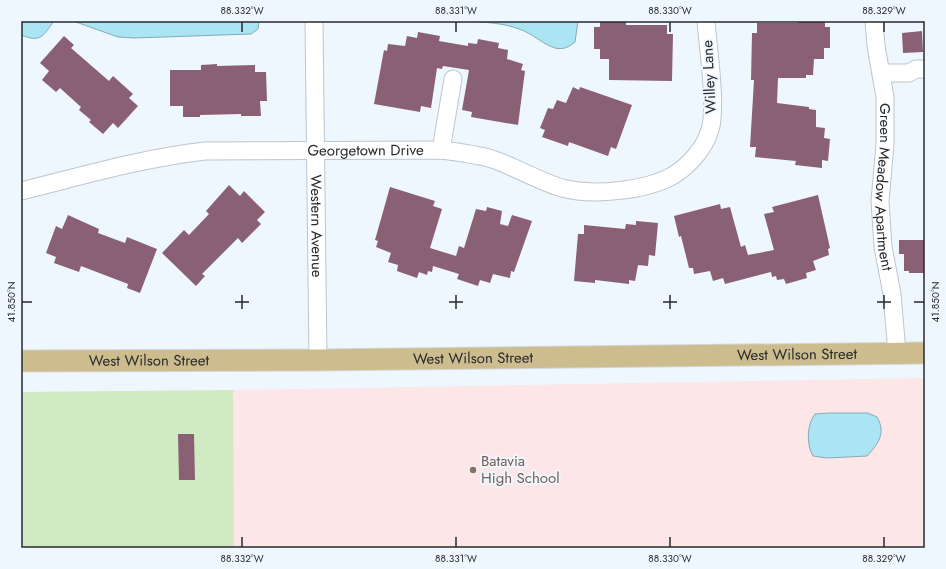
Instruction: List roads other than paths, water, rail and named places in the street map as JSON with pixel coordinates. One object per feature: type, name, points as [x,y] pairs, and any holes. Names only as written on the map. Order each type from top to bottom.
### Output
[{"type":"main road","name":"West Wilson Street","points":[[21,361],[318,360],[925,353]]},
{"type":"street","name":"Western Avenue","points":[[314,21],[318,360]]},
{"type":"street","name":"Willey Lane","points":[[698,154],[710,129],[712,100],[706,21]]},
{"type":"street","name":"Green Meadow Apartment","points":[[874,21],[885,98],[885,144],[880,201],[883,247],[892,294],[897,353]]},
{"type":"street","points":[[881,73],[910,73],[916,69],[925,68]]},
{"type":"street","points":[[441,150],[453,79]]},
{"type":"street","name":"Georgetown Drive","points":[[21,191],[137,162],[172,155],[205,151],[315,152],[441,150],[466,153],[492,159],[561,188],[582,192],[604,192],[641,186],[672,176],[698,154]]},
{"type":"water","points":[[21,21],[54,21],[41,37],[33,38],[21,35]]},
{"type":"water","points":[[73,21],[259,21],[258,29],[251,34],[134,38],[118,37]]},
{"type":"water","points":[[451,21],[578,21],[575,42],[568,47],[561,49],[550,46],[524,31],[511,26],[486,22]]},
{"type":"water","points":[[868,413],[877,417],[881,428],[880,438],[875,447],[867,456],[827,458],[813,456],[808,440],[810,423],[815,414]]},
{"type":"place","name":"Batavia High School","points":[[473,470]]}]
